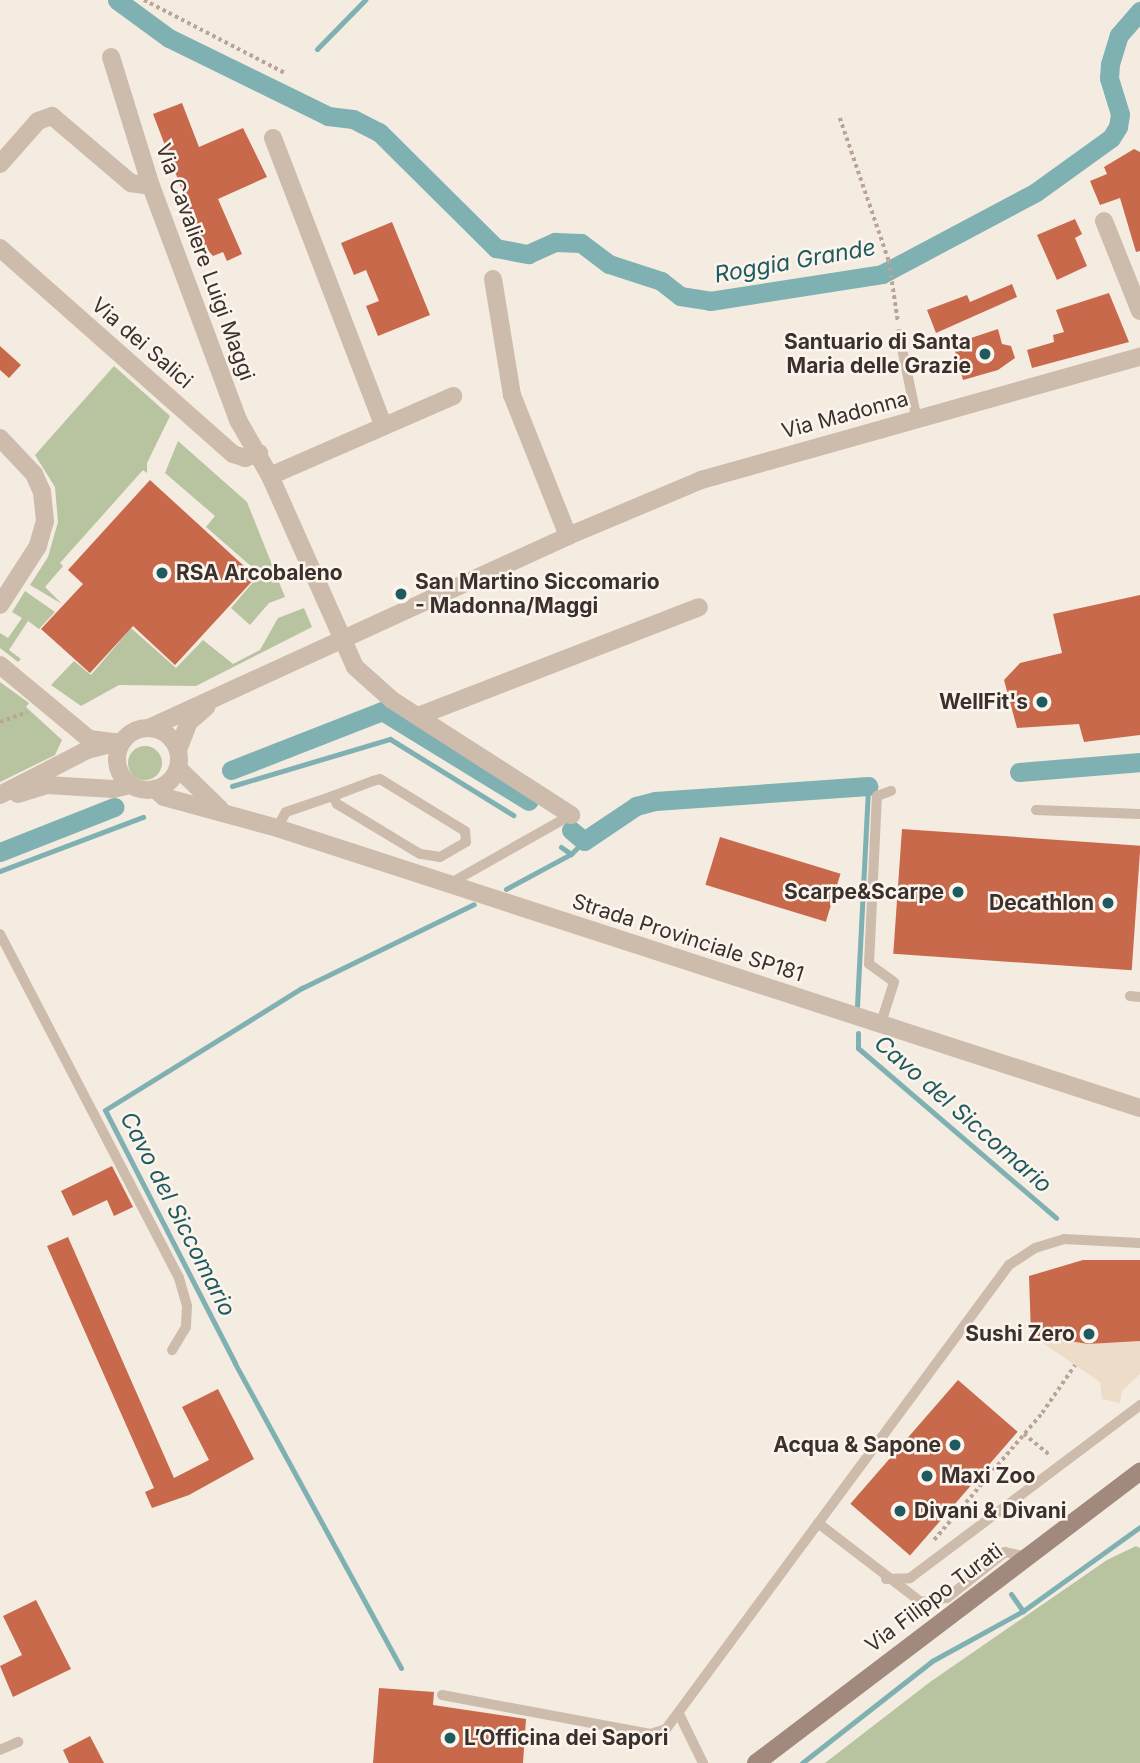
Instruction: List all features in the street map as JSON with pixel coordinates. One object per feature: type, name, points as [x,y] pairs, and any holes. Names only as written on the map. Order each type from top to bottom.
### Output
[{"type":"main road","name":"Via Filippo Turati","points":[[756,1763],[1140,1471]]},
{"type":"street","name":"Via Cavaliere Luigi Maggi","points":[[111,57],[151,186],[238,420],[270,476],[341,641]]},
{"type":"street","points":[[0,164],[38,121],[52,116],[131,183],[151,186]]},
{"type":"street","points":[[273,138],[383,425]]},
{"type":"street","points":[[1104,221],[1140,311]]},
{"type":"street","name":"Via dei Salici","points":[[0,248],[233,454],[246,458],[259,453]]},
{"type":"street","points":[[494,279],[512,395],[568,536]]},
{"type":"street","name":"Via Madonna","points":[[149,728],[568,536],[736,468],[1140,357]]},
{"type":"street","points":[[270,476],[453,396]]},
{"type":"street","points":[[0,438],[34,474],[42,492],[45,521],[38,546],[0,605]]},
{"type":"street","points":[[421,715],[699,607]]},
{"type":"street","points":[[341,641],[371,683],[571,815]]},
{"type":"street","points":[[0,665],[43,698],[89,739],[122,741]]},
{"type":"street","name":"Via Madonna","points":[[178,759],[189,722],[217,699]]},
{"type":"street","points":[[66,760],[73,740],[71,723]]},
{"type":"street","points":[[149,728],[162,730],[178,759],[165,785],[155,789],[131,785],[113,789],[47,785],[0,798],[66,760],[122,741],[129,734],[149,728]]},
{"type":"street","points":[[122,741],[117,760],[131,785]]},
{"type":"street","name":"Strada Provinciale SP181","points":[[178,759],[223,811]]},
{"type":"street","name":"Strada Provinciale SP181","points":[[155,789],[164,797],[223,811],[277,828],[880,1026],[1140,1108]]},
{"type":"lane","points":[[899,334],[917,420]]},
{"type":"lane","points":[[277,828],[286,812],[380,779],[465,831],[466,842],[440,857],[420,855],[337,804],[332,796]]},
{"type":"lane","points":[[880,1026],[894,982],[869,964],[877,796],[891,791]]},
{"type":"lane","points":[[1036,810],[1140,814]]},
{"type":"lane","points":[[449,884],[571,815]]},
{"type":"lane","points":[[0,934],[179,1278],[187,1306],[186,1327],[172,1350]]},
{"type":"lane","points":[[442,1695],[650,1734],[666,1729],[679,1714],[685,1699],[1009,1265],[1035,1248],[1064,1239],[1140,1243]]},
{"type":"lane","points":[[886,1579],[903,1581],[937,1558],[1140,1405]]},
{"type":"lane","points":[[818,1523],[886,1579],[921,1602],[947,1598],[1005,1552],[1026,1557]]},
{"type":"lane","points":[[679,1714],[703,1763]]},
{"type":"lane","points":[[0,1749],[18,1742]]},
{"type":"path","points":[[144,0],[285,73]]},
{"type":"path","points":[[841,118],[889,261],[899,334]]},
{"type":"path","points":[[0,722],[26,713],[43,698]]},
{"type":"path","points":[[937,1558],[928,1547],[1024,1434],[1075,1365]]},
{"type":"path","points":[[1024,1434],[1059,1468]]},
{"type":"green space","points":[[114,366],[170,416],[147,463],[147,473],[143,470],[60,563],[63,566],[45,587],[62,604],[30,585],[48,557],[58,522],[55,487],[35,455]]},
{"type":"green space","points":[[178,441],[247,502],[285,597],[269,603],[250,625],[231,608],[260,574],[206,527],[215,516],[165,473]]},
{"type":"green space","points":[[25,591],[55,612],[39,629],[28,621],[9,650],[21,659],[18,662],[0,648],[0,633],[8,638],[22,618],[12,612]]},
{"type":"green space","points":[[304,608],[312,627],[196,686],[119,685],[81,706],[51,685],[74,661],[91,675],[131,628],[176,668],[203,640],[233,664],[260,650],[278,618]]},
{"type":"green space","points":[[0,682],[29,703],[26,707],[62,740],[55,755],[0,782]]},
{"type":"green space","points":[[145,746],[157,751],[162,763],[157,775],[145,780],[133,775],[128,763],[133,751]]},
{"type":"green space","points":[[1136,1546],[1140,1548],[1140,1763],[825,1763],[930,1682],[1107,1560]]},
{"type":"shaded area","points":[[1031,1335],[1088,1344],[1140,1341],[1140,1374],[1122,1391],[1120,1403],[1102,1399],[1100,1382]]},
{"type":"building","points":[[182,103],[199,147],[243,128],[267,177],[218,199],[242,254],[227,261],[223,252],[213,256],[203,245],[153,114]]},
{"type":"building","points":[[1134,149],[1140,152],[1140,251],[1136,252],[1120,198],[1100,205],[1090,181],[1107,174],[1104,167]]},
{"type":"building","points":[[1075,219],[1082,234],[1075,238],[1087,266],[1057,280],[1037,235]]},
{"type":"building","points":[[392,222],[430,315],[378,336],[366,306],[379,301],[366,270],[354,275],[341,243]]},
{"type":"building","points":[[1012,284],[1017,297],[936,333],[927,310],[967,295],[970,302]]},
{"type":"building","points":[[1109,293],[1129,342],[1032,368],[1027,350],[1054,342],[1053,335],[1064,332],[1056,310]]},
{"type":"building","name":"Santuario di Santa Maria delle Grazie","points":[[998,329],[1002,344],[1011,346],[1015,358],[998,370],[963,380],[953,344]]},
{"type":"building","points":[[0,346],[21,365],[9,378],[0,370]]},
{"type":"building","name":"RSA Arcobaleno","points":[[150,480],[256,577],[175,665],[133,626],[90,673],[41,629],[83,584],[68,570]]},
{"type":"building","points":[[1140,595],[1140,735],[1084,742],[1079,724],[1017,728],[1004,680],[1020,663],[1062,653],[1053,614]]},
{"type":"building","points":[[902,829],[1140,846],[1132,970],[893,954]]},
{"type":"building","points":[[720,837],[840,874],[826,922],[705,885]]},
{"type":"building","points":[[112,1166],[133,1207],[114,1216],[107,1200],[73,1216],[61,1191]]},
{"type":"building","points":[[68,1237],[174,1478],[209,1460],[182,1407],[218,1389],[254,1459],[189,1495],[152,1508],[145,1492],[154,1488],[47,1246]]},
{"type":"building","points":[[1083,1260],[1140,1260],[1140,1341],[1088,1344],[1031,1335],[1029,1276]]},
{"type":"building","points":[[958,1380],[1018,1432],[910,1556],[850,1504]]},
{"type":"building","points":[[36,1600],[71,1669],[13,1697],[0,1666],[22,1655],[3,1616]]},
{"type":"building","name":"L’Officina dei Sapori","points":[[379,1688],[434,1692],[433,1705],[526,1719],[523,1763],[373,1763]]},
{"type":"building","points":[[90,1736],[104,1763],[69,1763],[63,1750]]},
{"type":"waterway","name":"Roggia Grande","points":[[117,0],[169,38],[328,116],[353,119],[379,132],[496,248],[528,254],[555,242],[581,243],[609,264],[661,281],[680,296],[710,301],[882,274],[1036,192],[1111,138],[1118,127],[1120,114],[1109,78],[1110,64],[1119,35],[1140,11]]},
{"type":"waterway","name":"Cavo del Siccomario","points":[[317,49],[365,0]]},
{"type":"waterway","points":[[231,770],[382,711],[529,801]]},
{"type":"waterway","name":"Cavo del Siccomario","points":[[232,786],[390,739],[513,815]]},
{"type":"waterway","points":[[1019,772],[1140,762]]},
{"type":"waterway","name":"Cavo del Siccomario","points":[[857,1006],[868,786]]},
{"type":"waterway","points":[[571,830],[584,841],[636,806],[655,801],[868,786]]},
{"type":"waterway","points":[[0,852],[114,807]]},
{"type":"waterway","name":"Cavo del Siccomario","points":[[0,871],[143,817]]},
{"type":"waterway","name":"Cavo del Siccomario","points":[[506,889],[571,854],[584,841]]},
{"type":"waterway","name":"Cavo del Siccomario","points":[[561,847],[571,854]]},
{"type":"waterway","name":"Cavo del Siccomario","points":[[401,1668],[235,1363],[105,1110],[302,988],[474,904]]},
{"type":"waterway","name":"Cavo del Siccomario","points":[[858,1033],[858,1048],[1056,1218]]},
{"type":"waterway","name":"Cavo del Siccomario","points":[[802,1763],[932,1661],[1023,1611],[1140,1527]]},
{"type":"waterway","name":"Cavo del Siccomario","points":[[1011,1594],[1023,1611]]},
{"type":"place","name":"Santuario di Santa Maria delle Grazie","points":[[985,354]]},
{"type":"place","name":"RSA Arcobaleno","points":[[162,573]]},
{"type":"place","name":"San Martino Siccomario - Madonna/Maggi","points":[[401,594]]},
{"type":"place","name":"WellFit's","points":[[1042,702]]},
{"type":"place","name":"Scarpe&Scarpe","points":[[958,892]]},
{"type":"place","name":"Decathlon","points":[[1108,903]]},
{"type":"place","name":"Sushi Zero","points":[[1089,1334]]},
{"type":"place","name":"Acqua & Sapone","points":[[955,1445]]},
{"type":"place","name":"Maxi Zoo","points":[[927,1476]]},
{"type":"place","name":"Divani & Divani","points":[[900,1511]]},
{"type":"place","name":"L’Officina dei Sapori","points":[[450,1738]]}]
